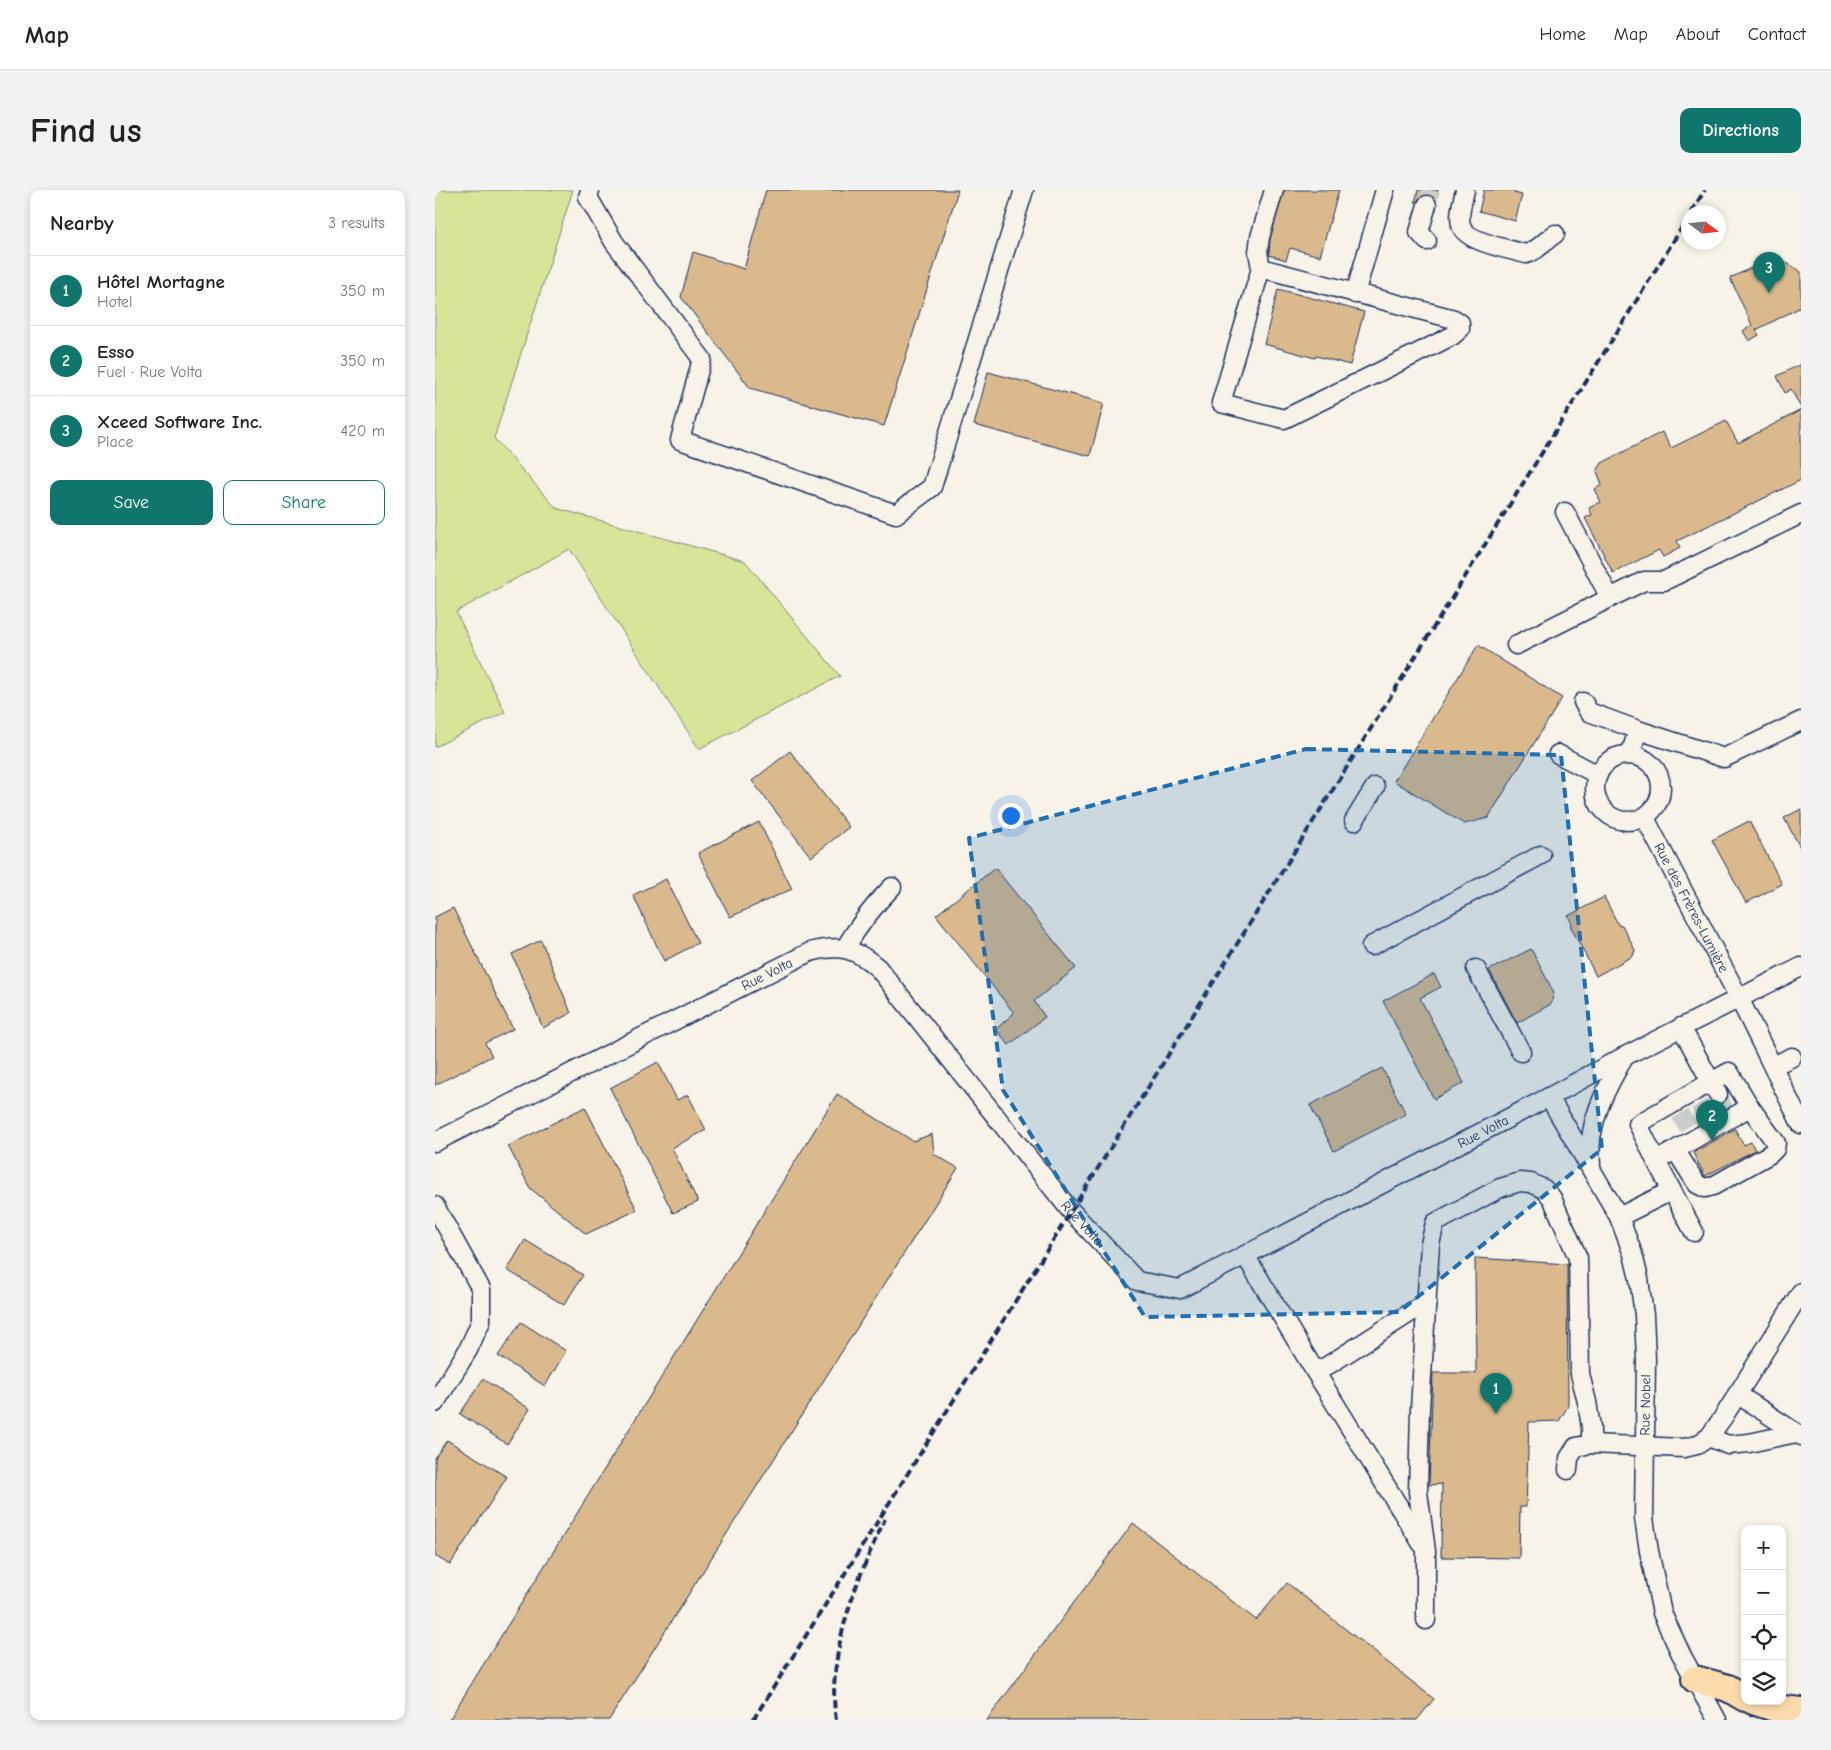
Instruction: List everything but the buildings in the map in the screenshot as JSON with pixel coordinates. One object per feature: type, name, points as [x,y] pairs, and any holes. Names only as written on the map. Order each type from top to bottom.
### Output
[{"type":"highway","points":[[1695,1679],[1728,1688],[1741,1696]]},
{"type":"highway","points":[[1765,1705],[1801,1711]]},
{"type":"highway","points":[[1795,1720],[1801,1716]]},
{"type":"street","points":[[590,190],[588,197],[613,242],[702,360],[680,440],[896,514],[932,488],[1025,190]]},
{"type":"street","points":[[1261,268],[1454,319],[1460,323],[1460,329],[1451,336],[1284,419],[1221,403],[1261,268],[1258,252],[1260,237],[1274,190]]},
{"type":"street","points":[[1355,294],[1385,190]]},
{"type":"street","points":[[1465,190],[1460,210],[1460,224],[1464,232],[1474,239],[1526,254],[1534,252],[1545,240],[1555,234]]},
{"type":"street","points":[[1464,232],[1475,190]]},
{"type":"street","points":[[1423,237],[1427,205]]},
{"type":"street","points":[[1565,512],[1610,598]]},
{"type":"street","points":[[1516,645],[1645,581],[1664,581],[1801,514]]},
{"type":"street","points":[[1583,702],[1589,712],[1724,758],[1801,721]]},
{"type":"street","points":[[1630,755],[1638,730]]},
{"type":"street","points":[[1558,754],[1598,775]]},
{"type":"street","points":[[1630,755],[1647,760],[1656,768],[1661,778],[1662,790],[1654,810],[1645,818],[1624,822],[1604,812],[1598,803],[1595,793],[1595,782],[1606,763],[1615,757],[1630,755]]},
{"type":"street","points":[[1354,821],[1375,788]]},
{"type":"street","name":"Rue des Frères-Lumière","points":[[1645,818],[1739,998],[1801,1124]]},
{"type":"street","points":[[1371,946],[1541,856]]},
{"type":"street","points":[[845,948],[859,924],[892,887]]},
{"type":"street","name":"Rue Volta","points":[[435,1142],[810,952],[827,947],[845,948],[863,956],[877,968],[1070,1210],[1137,1281],[1180,1289],[1549,1098],[1625,1056],[1801,967]]},
{"type":"street","points":[[1477,969],[1521,1052]]},
{"type":"street","points":[[1681,1027],[1714,1088]]},
{"type":"street","points":[[1591,1170],[1589,1148],[1594,1121],[1605,1089],[1625,1056]]},
{"type":"street","points":[[1773,1066],[1792,1058]]},
{"type":"street","points":[[1693,1232],[1638,1124],[1684,1121],[1703,1111],[1714,1088],[1729,1072],[1749,1107],[1776,1143],[1775,1149],[1770,1154],[1713,1186],[1705,1188],[1697,1184],[1676,1151],[1684,1121],[1703,1111],[1728,1115],[1749,1107]]},
{"type":"street","name":"Rue Nobel","points":[[1549,1098],[1619,1217],[1635,1262],[1644,1315],[1646,1360],[1644,1518],[1662,1613],[1673,1638],[1717,1720]]},
{"type":"street","points":[[1656,1161],[1676,1151]]},
{"type":"street","points":[[1426,1620],[1426,1551],[1418,1492],[1420,1409],[1430,1244],[1435,1223],[1500,1188],[1520,1182],[1531,1183],[1543,1188],[1552,1198],[1578,1258],[1580,1374],[1591,1427],[1591,1444]]},
{"type":"street","points":[[1619,1217],[1671,1191]]},
{"type":"street","points":[[435,1206],[481,1289],[481,1321],[468,1350],[435,1404]]},
{"type":"street","points":[[1245,1256],[1426,1551]]},
{"type":"street","points":[[1568,1470],[1569,1458],[1576,1448],[1591,1444],[1684,1448],[1697,1445],[1709,1438],[1801,1292]]},
{"type":"street","points":[[1316,1373],[1427,1302]]},
{"type":"street","points":[[1737,1394],[1799,1434]]},
{"type":"street","points":[[1709,1438],[1728,1445],[1799,1434]]},
{"type":"highlighted area","points":[[1306,749],[1561,755],[1602,1149],[1399,1312],[1145,1317],[1003,1090],[969,838]]},
{"type":"green space","points":[[435,190],[573,190],[494,438],[556,508],[745,561],[840,676],[699,749],[569,549],[456,612],[505,712],[435,747]]},
{"type":"tunnel","points":[[1427,205],[1431,190]]},
{"type":"tunnel","points":[[1718,1094],[1725,1111]]},
{"type":"tunnel","points":[[1699,1104],[1707,1118]]},
{"type":"tunnel","points":[[1680,1114],[1688,1127]]},
{"type":"railway","points":[[1695,205],[1705,190]]},
{"type":"railway","points":[[753,1720],[967,1379],[1681,229]]},
{"type":"railway","points":[[836,1720],[834,1695],[836,1669],[846,1617],[864,1566],[885,1519]]},
{"type":"place","name":"Xceed Software Inc.","points":[[1769,293]]},
{"type":"place","name":"Esso","points":[[1712,1141]]},
{"type":"place","name":"Hôtel Mortagne","points":[[1496,1414]]}]
